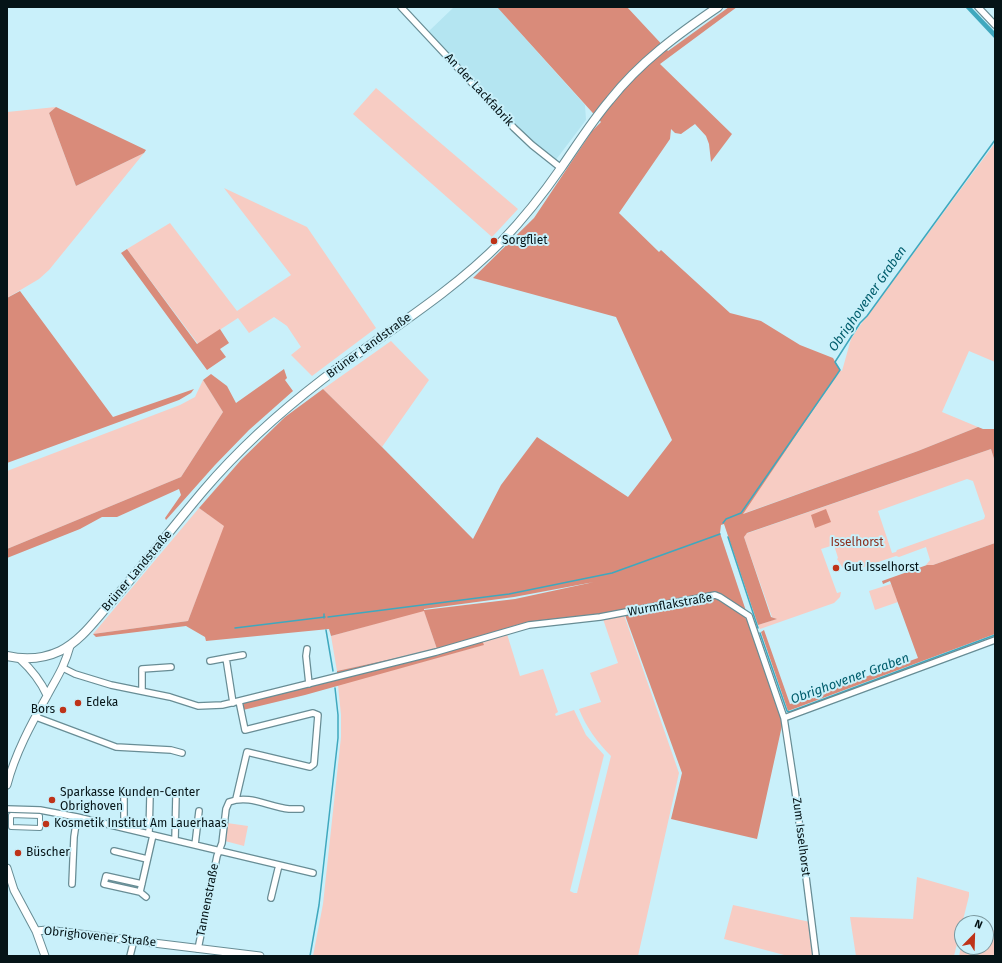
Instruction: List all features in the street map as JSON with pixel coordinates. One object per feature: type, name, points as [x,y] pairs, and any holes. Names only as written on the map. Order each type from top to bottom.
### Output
[{"type":"main road","name":"Brüner Landstraße","points":[[7,656],[20,659],[37,658],[58,652],[70,646],[85,632],[116,597],[205,489],[253,439],[312,388],[439,295],[477,264],[520,222],[561,168],[593,122],[629,78],[681,32],[718,7]]},
{"type":"street","name":"An der Lackfabrik","points":[[401,7],[514,128],[532,145],[561,168]]},
{"type":"street","points":[[978,7],[995,25]]},
{"type":"street","name":"Wurmflakstraße","points":[[63,668],[74,674],[111,685],[170,696],[198,706],[222,705],[436,652],[529,625],[600,617],[715,596],[720,597],[749,616],[784,718]]},
{"type":"street","points":[[784,718],[995,640]]},
{"type":"street","points":[[7,785],[15,760],[47,695],[63,668],[70,646]]},
{"type":"street","points":[[307,649],[306,656],[309,684]]},
{"type":"street","points":[[58,652],[62,659],[63,668]]},
{"type":"street","points":[[210,661],[244,655]]},
{"type":"street","points":[[226,658],[236,702],[245,730],[313,713],[318,715],[314,764],[310,767],[247,752],[236,799],[253,800],[288,809],[301,809]]},
{"type":"street","points":[[20,659],[35,674],[47,695]]},
{"type":"street","points":[[142,691],[142,668],[171,667]]},
{"type":"street","points":[[36,717],[116,747],[171,750],[182,753]]},
{"type":"street","name":"Zum Isselhorst","points":[[784,718],[795,790],[816,956]]},
{"type":"street","points":[[124,795],[124,828]]},
{"type":"street","points":[[175,840],[176,795]]},
{"type":"street","points":[[140,892],[151,835],[150,796]]},
{"type":"street","name":"Tannenstraße","points":[[198,949],[218,851],[222,843],[226,809],[229,802],[236,799]]},
{"type":"street","name":"Tannenstraße","points":[[7,809],[40,810],[77,817],[313,873]]},
{"type":"street","points":[[195,845],[199,812]]},
{"type":"street","points":[[11,815],[40,816],[40,828],[11,828],[11,815]]},
{"type":"street","points":[[72,884],[74,837],[77,817]]},
{"type":"street","points":[[114,851],[147,859]]},
{"type":"street","points":[[271,898],[279,865]]},
{"type":"street","points":[[7,868],[10,891],[36,931],[45,956]]},
{"type":"street","points":[[142,884],[106,876],[104,884],[140,892],[146,897]]},
{"type":"street","name":"Obrighovener Straße","points":[[36,931],[46,930],[260,956]]},
{"type":"street","points":[[130,956],[134,940]]},
{"type":"shaded area","points":[[454,7],[497,7],[585,105],[586,120],[555,161],[528,138],[428,32]]},
{"type":"shaded area","points":[[497,7],[627,7],[668,51],[729,7],[737,7],[660,64],[732,134],[711,162],[709,144],[706,136],[695,124],[681,134],[675,133],[671,129],[670,139],[619,213],[659,252],[661,250],[730,313],[761,321],[800,345],[833,358],[840,370],[743,514],[918,451],[978,427],[983,429],[995,429],[995,462],[991,449],[747,533],[744,537],[771,617],[777,619],[758,625],[724,524],[721,525],[720,533],[746,611],[719,593],[595,616],[520,624],[480,636],[484,645],[305,695],[243,710],[242,705],[244,702],[337,679],[337,671],[437,649],[424,611],[331,636],[329,629],[206,641],[205,637],[186,626],[96,637],[93,634],[188,621],[224,526],[199,508],[241,460],[285,417],[323,389],[473,539],[501,485],[537,437],[628,497],[672,440],[616,317],[473,278],[534,218],[592,131],[601,122]],"holes":[[[594,582],[515,599],[424,610],[514,597]]]},
{"type":"shaded area","points":[[56,107],[146,150],[144,153],[76,186],[49,113]]},
{"type":"shaded area","points":[[127,249],[197,344],[220,329],[229,343],[220,349],[226,357],[207,370],[121,253]]},
{"type":"shaded area","points":[[20,291],[113,417],[194,389],[191,393],[179,400],[7,463],[7,298]]},
{"type":"shaded area","points":[[284,369],[287,378],[285,380],[293,391],[249,430],[215,465],[166,520],[165,518],[181,495],[179,489],[117,517],[102,517],[80,529],[7,558],[7,549],[181,477],[223,412],[203,380],[211,374],[227,386],[236,403]]},
{"type":"shaded area","points":[[826,509],[831,522],[815,528],[811,515]]},
{"type":"shaded area","points":[[995,543],[995,634],[788,711],[761,632],[764,630],[790,704],[918,658],[890,581],[883,584],[882,581]]},
{"type":"shaded area","points":[[717,598],[744,616],[749,623],[783,721],[757,839],[671,819],[682,773],[625,615]]},
{"type":"green space","points":[[376,88],[518,209],[492,237],[353,114]]},
{"type":"green space","points":[[56,107],[49,113],[76,186],[144,153],[49,270],[39,279],[7,298],[7,112]]},
{"type":"green space","points":[[995,143],[995,362],[969,351],[942,412],[978,427],[918,451],[742,514],[840,370],[842,371],[851,339],[861,324]]},
{"type":"green space","points":[[224,188],[307,227],[376,328],[312,376],[291,355],[301,347],[287,326],[274,317],[249,333],[238,318],[198,344],[127,249],[170,223],[237,311],[291,275]]},
{"type":"green space","points":[[391,341],[429,380],[382,447],[323,389]]},
{"type":"green space","points":[[203,380],[223,412],[181,477],[7,549],[7,471],[180,405],[195,397]]},
{"type":"green space","name":"Isselhorst","points":[[991,449],[995,462],[995,543],[929,566],[926,565],[930,560],[926,547],[846,573],[837,559],[834,545],[821,549],[837,593],[841,592],[840,597],[834,603],[760,629],[758,625],[776,619],[772,617],[744,537],[745,534]],"holes":[[[967,479],[973,481],[985,516],[984,519],[892,553],[878,511]]]},
{"type":"green space","points":[[199,508],[225,526],[188,621],[93,634]]},
{"type":"green space","points":[[891,584],[898,602],[875,610],[869,591]]},
{"type":"green space","points":[[424,610],[437,649],[337,671],[331,636]]},
{"type":"green space","points":[[624,615],[679,773],[638,956],[313,956],[323,904],[341,737],[341,715],[338,685],[483,645],[482,641],[507,634],[520,676],[543,669],[558,712],[555,714],[556,716],[574,710],[586,735],[604,755],[570,891],[577,893],[611,756],[592,734],[579,709],[601,702],[590,673],[618,663],[603,619]]},
{"type":"green space","points":[[227,823],[248,826],[244,846],[225,841]]},
{"type":"green space","points":[[917,877],[969,892],[964,915],[954,915],[954,956],[856,956],[850,917],[913,919]]},
{"type":"green space","points":[[733,905],[810,922],[814,956],[788,956],[724,939]]},
{"type":"green space","points":[[995,931],[995,956],[959,956],[994,955]]},
{"type":"water","points":[[965,7],[971,7],[995,32],[995,39]]},
{"type":"waterway","name":"Obrighovener Graben","points":[[723,523],[726,519],[741,513],[840,370],[835,362],[860,323],[867,316],[995,140]]},
{"type":"waterway","points":[[328,617],[509,594],[612,573],[720,534]]},
{"type":"waterway","name":"Obrighovener Graben","points":[[728,537],[758,628]]},
{"type":"waterway","points":[[235,628],[325,617]]},
{"type":"waterway","points":[[326,630],[333,671]]},
{"type":"waterway","name":"Obrighovener Graben","points":[[760,633],[787,711],[789,712],[995,635]]},
{"type":"waterway","points":[[310,956],[319,905],[338,738],[338,715],[335,688]]},
{"type":"place","name":"Sorgfliet","points":[[494,241]]},
{"type":"place","name":"Gut Isselhorst","points":[[836,568]]},
{"type":"place","name":"Edeka","points":[[78,703]]},
{"type":"place","name":"Bors","points":[[63,710]]},
{"type":"place","name":"Sparkasse Kunden-Center Obrighoven","points":[[52,800]]},
{"type":"place","name":"Kosmetik Institut Am Lauerhaas","points":[[46,824]]},
{"type":"place","name":"Büscher","points":[[18,853]]}]
